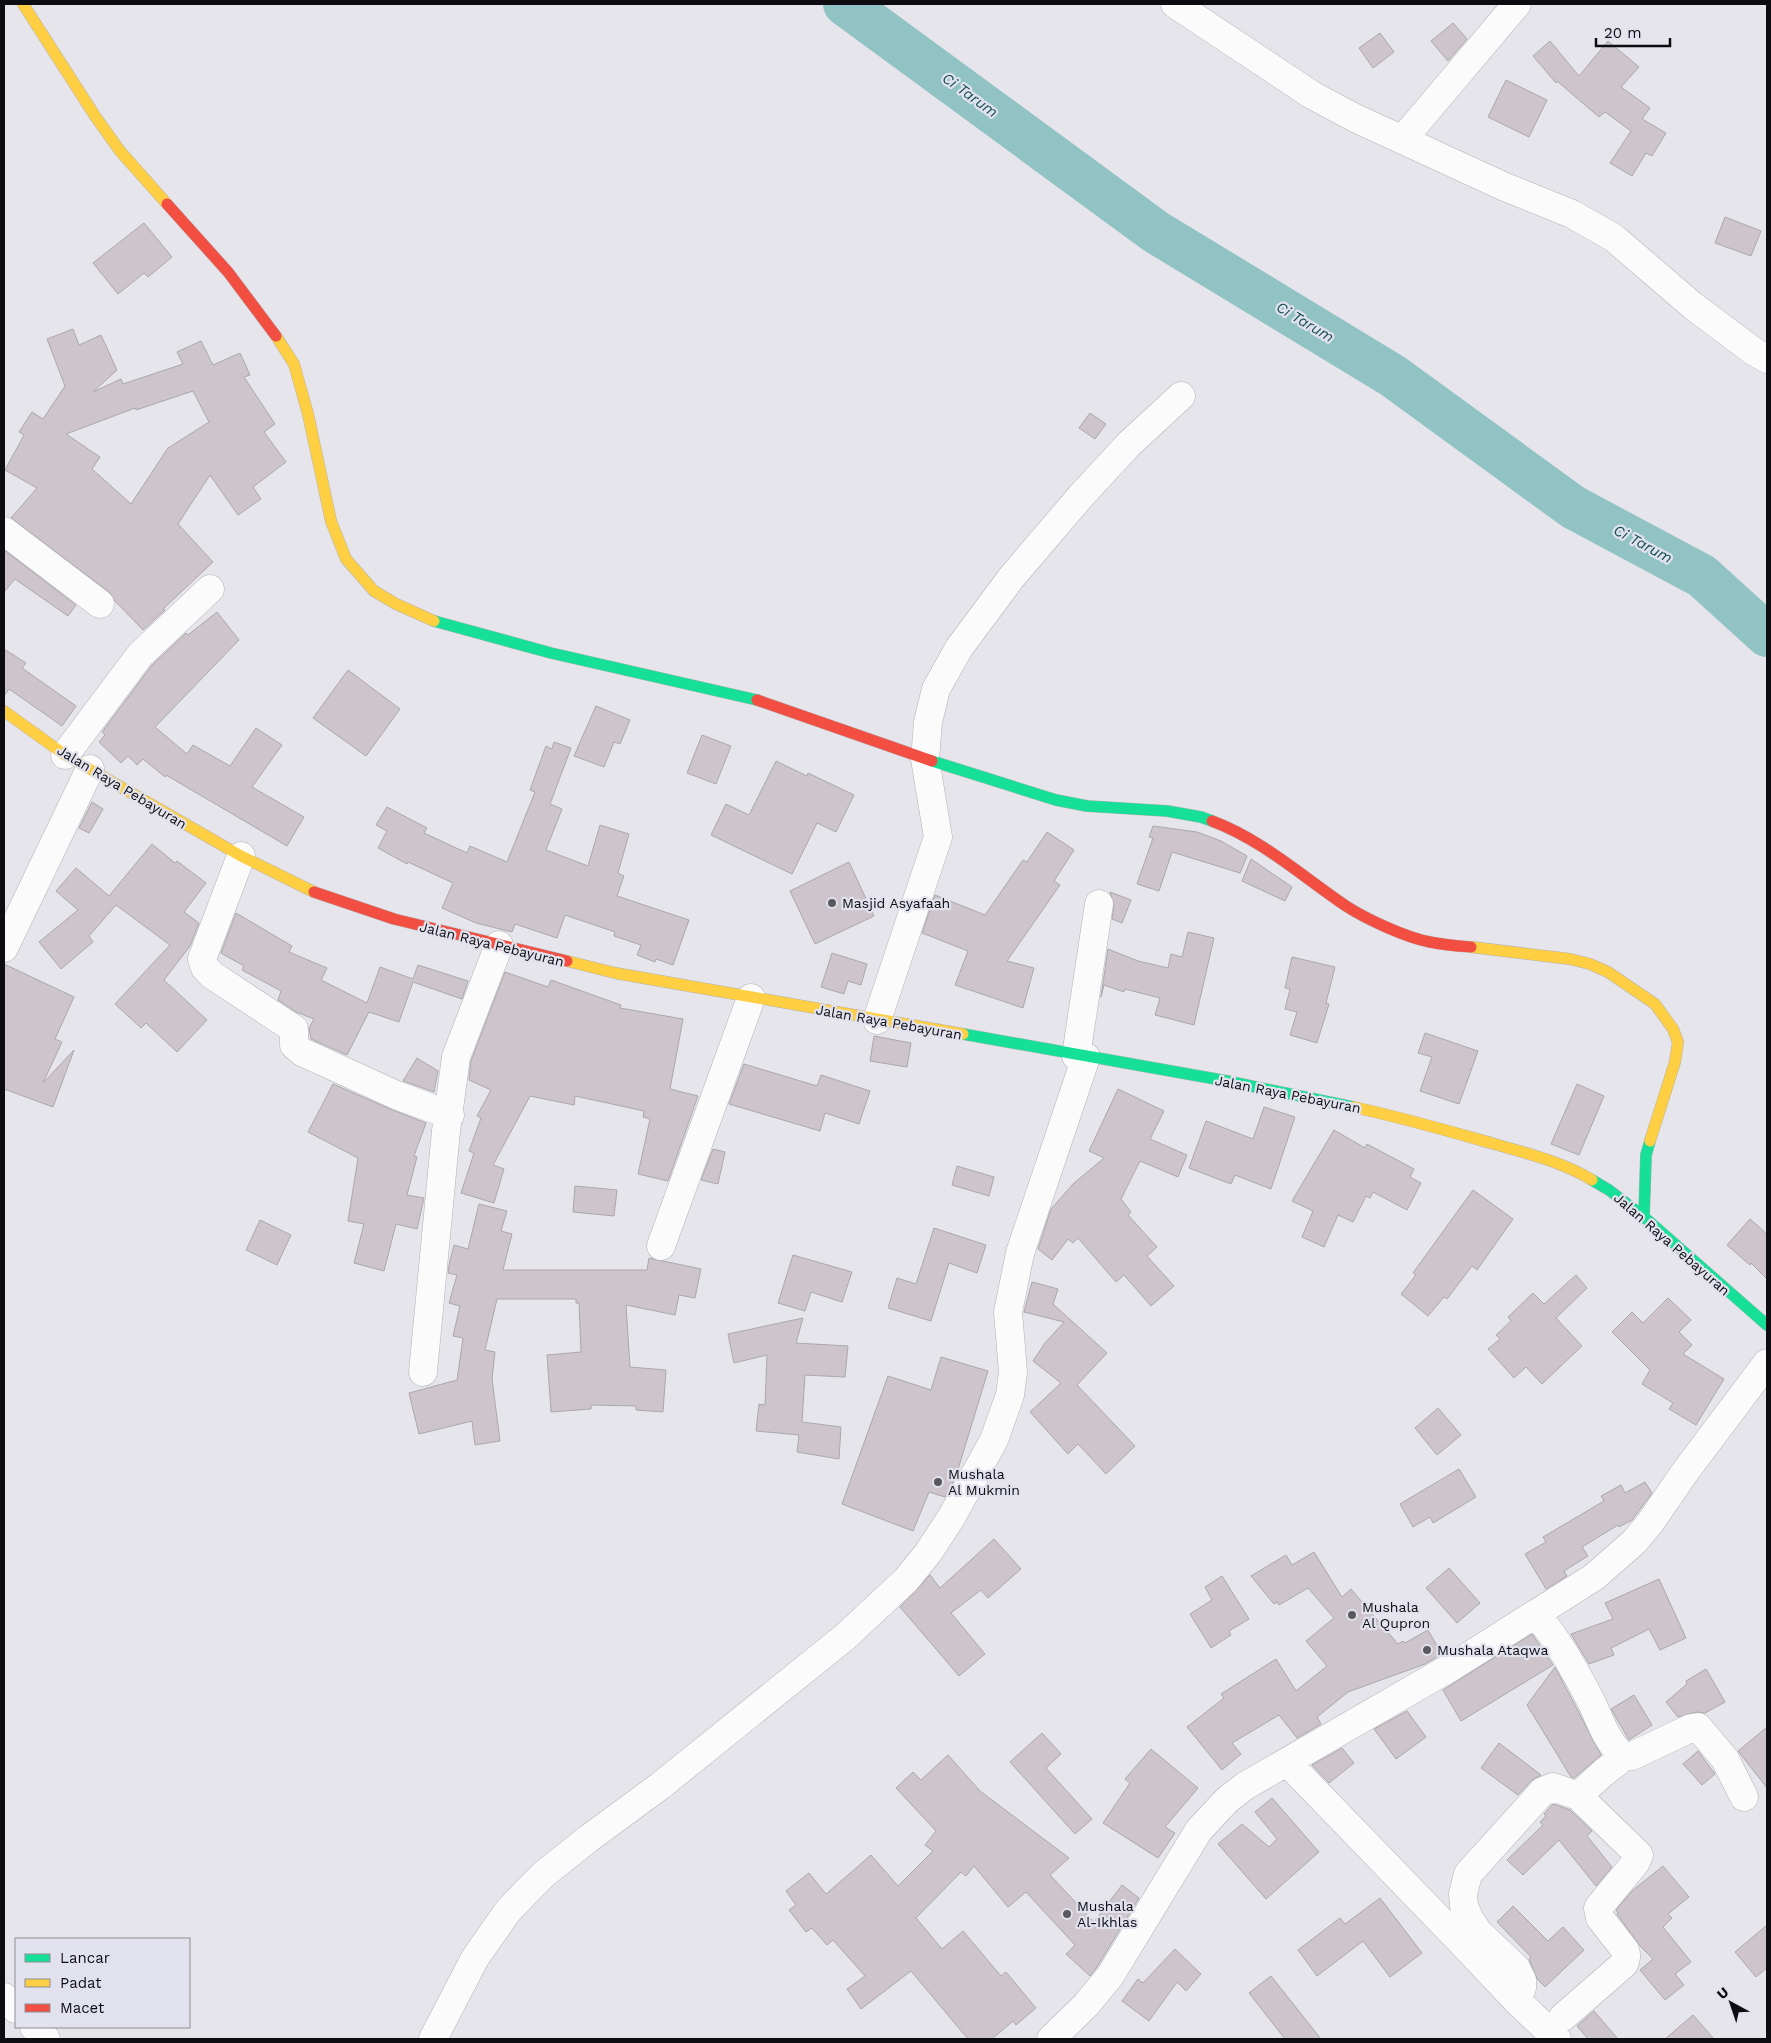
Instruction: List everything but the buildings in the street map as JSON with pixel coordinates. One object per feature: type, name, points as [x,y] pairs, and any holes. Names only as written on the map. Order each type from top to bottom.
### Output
[{"type":"street","points":[[24,4],[95,116],[120,151],[228,272],[266,321],[294,364],[308,414],[331,521],[346,559],[374,590],[396,604],[432,620],[551,653],[765,702],[935,763],[1018,788],[1087,806],[1167,812],[1201,817],[1228,827],[1251,840],[1315,886],[1375,922],[1428,942],[1570,959],[1590,964],[1628,985],[1654,1004],[1674,1029],[1678,1042],[1675,1062],[1646,1155],[1644,1217]]},
{"type":"street","points":[[1176,4],[1312,95],[1355,118],[1505,187],[1572,214],[1614,238],[1693,306],[1753,351],[1767,359]]},
{"type":"street","points":[[1402,139],[1517,4]]},
{"type":"street","points":[[878,1020],[938,837],[935,763],[928,722],[936,689],[959,648],[1011,578],[1080,497],[1129,444],[1181,396]]},
{"type":"street","points":[[4,531],[100,604]]},
{"type":"street","points":[[65,755],[140,655],[210,589]]},
{"type":"street","name":"Jalan Raya Pebayuran","points":[[4,711],[65,755],[241,856],[300,886],[394,920],[615,973],[1227,1081],[1396,1116],[1546,1159],[1579,1172],[1609,1190],[1644,1217],[1767,1325]]},
{"type":"street","points":[[4,948],[90,769]]},
{"type":"street","points":[[241,856],[202,959],[205,968],[212,976],[294,1028],[294,1045],[302,1052],[396,1095],[450,1115]]},
{"type":"street","points":[[433,2039],[475,1958],[508,1911],[544,1874],[660,1786],[846,1638],[906,1580],[928,1553],[947,1525],[994,1440],[1010,1396],[1013,1372],[1008,1312],[1018,1262],[1081,1056],[1098,904]]},
{"type":"street","points":[[423,1372],[446,1131],[450,1115],[456,1057],[499,945]]},
{"type":"street","points":[[661,1246],[751,998]]},
{"type":"street","points":[[1051,2039],[1086,2005],[1110,1976],[1198,1830],[1211,1816],[1245,1786],[1453,1666],[1594,1577],[1634,1542],[1767,1362]]},
{"type":"street","points":[[1535,1614],[1576,1672],[1608,1737],[1617,1752],[1624,1757]]},
{"type":"street","points":[[1578,1796],[1602,1773],[1624,1757],[1632,1756],[1691,1728],[1698,1727],[1725,1759],[1744,1797]]},
{"type":"street","points":[[1287,1762],[1516,2000],[1560,2028],[1626,1960],[1625,1950],[1600,1918],[1598,1908],[1636,1862],[1639,1855],[1578,1796],[1553,1787],[1543,1791],[1468,1874],[1463,1894],[1464,1906],[1478,1933],[1516,1968],[1522,1980],[1522,1988],[1516,2000]]},
{"type":"street","points":[[4,1997],[15,2008]]},
{"type":"street","points":[[35,2028],[46,2039]]},
{"type":"waterway","name":"Ci Tarum","points":[[845,4],[1156,232],[1393,376],[1573,507],[1702,576],[1767,635]]},
{"type":"traffic: fast","points":[[434,621],[551,653],[757,700]]},
{"type":"traffic: fast","points":[[932,761],[1056,800],[1087,806],[1167,811],[1201,817],[1212,821]]},
{"type":"traffic: fast","points":[[963,1034],[1227,1081],[1353,1107]]},
{"type":"traffic: fast","points":[[1644,1217],[1646,1155],[1650,1141]]},
{"type":"traffic: fast","points":[[1592,1180],[1609,1190],[1644,1217],[1767,1325]]},
{"type":"traffic: slow","points":[[23,4],[95,116],[120,151],[167,204]]},
{"type":"traffic: slow","points":[[276,336],[294,364],[308,414],[331,521],[346,559],[374,591],[396,604],[434,621]]},
{"type":"traffic: slow","points":[[4,711],[65,755],[241,856],[314,892]]},
{"type":"traffic: slow","points":[[1471,947],[1570,959],[1590,964],[1608,972],[1655,1004],[1673,1029],[1678,1042],[1675,1062],[1650,1141]]},
{"type":"traffic: slow","points":[[567,961],[615,973],[963,1034]]},
{"type":"traffic: slow","points":[[1353,1107],[1530,1154],[1580,1173],[1592,1180]]},
{"type":"traffic: jam","points":[[167,204],[228,272],[276,336]]},
{"type":"traffic: jam","points":[[757,700],[932,761]]},
{"type":"traffic: jam","points":[[1212,821],[1265,848],[1346,906],[1375,922],[1421,940],[1471,947]]},
{"type":"traffic: jam","points":[[314,892],[394,919],[567,961]]},
{"type":"place","name":"Masjid Asyafaah","points":[[832,903]]},
{"type":"place","name":"Mushala Al Mukmin","points":[[938,1482]]},
{"type":"place","name":"Mushala Al Qupron","points":[[1352,1615]]},
{"type":"place","name":"Mushala Ataqwa","points":[[1427,1650]]},
{"type":"place","name":"Mushala Al-Ikhlas","points":[[1067,1914]]}]
